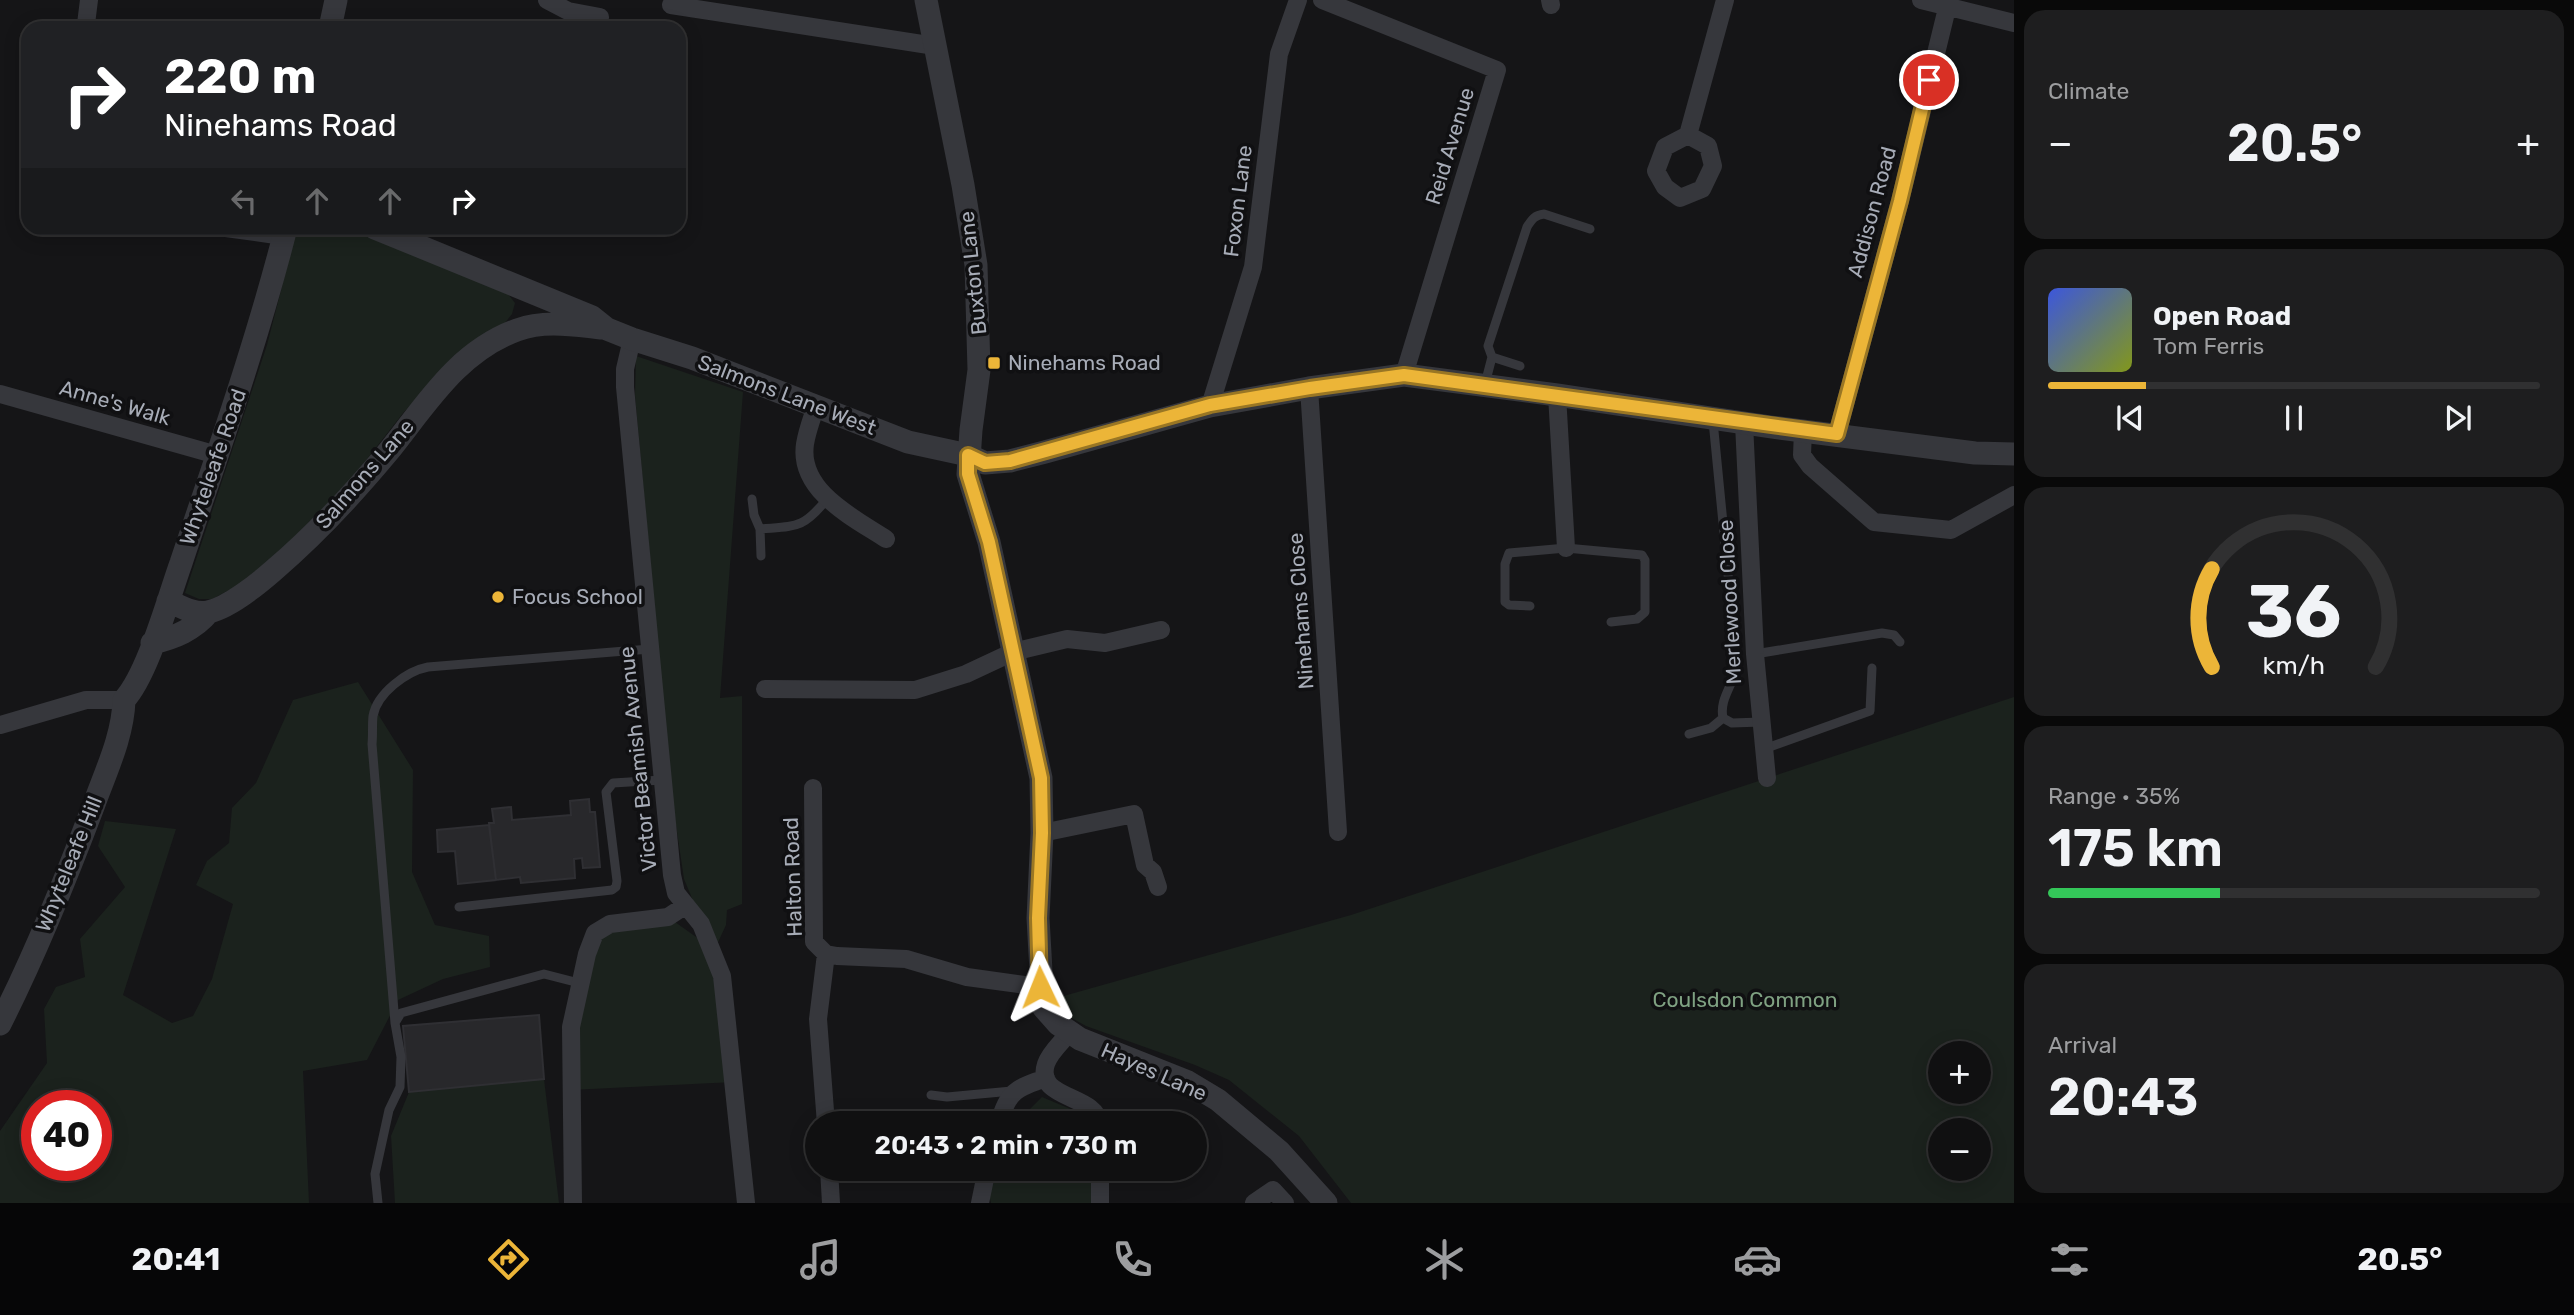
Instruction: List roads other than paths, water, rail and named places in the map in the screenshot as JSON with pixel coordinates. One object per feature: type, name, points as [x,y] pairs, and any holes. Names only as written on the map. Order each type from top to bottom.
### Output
[{"type":"street","points":[[86,21],[89,0]]},
{"type":"street","points":[[332,21],[336,0]]},
{"type":"street","points":[[547,0],[568,11],[600,17]]},
{"type":"street","name":"Buxton Lane","points":[[926,0],[976,265],[979,370],[968,474],[989,542],[1041,778],[1042,833],[1038,918],[1042,1007],[1069,1033]]},
{"type":"street","name":"Foxon Lane","points":[[1210,405],[1253,267],[1279,54],[1298,0]]},
{"type":"street","name":"Reid Avenue","points":[[1322,0],[1497,70],[1404,375]]},
{"type":"street","points":[[1688,135],[1725,0]]},
{"type":"street","points":[[1921,0],[1948,4],[2014,23]]},
{"type":"street","name":"Addison Road","points":[[1837,434],[1900,201],[1948,4]]},
{"type":"street","points":[[671,5],[935,46]]},
{"type":"street","name":"Whyteleafe Road","points":[[124,700],[133,690],[168,601],[260,325],[283,235]]},
{"type":"street","name":"Salmons Lane West","points":[[392,235],[592,317],[607,329],[632,339],[692,358],[908,442],[968,455]]},
{"type":"street","points":[[516,330],[523,314],[524,300],[520,289]]},
{"type":"street","name":"Salmons Lane West","points":[[516,330],[540,324],[607,329]]},
{"type":"street","name":"Salmons Lane","points":[[152,643],[168,640],[198,625],[209,612],[251,590],[338,510],[389,450],[439,384],[483,347],[516,330]]},
{"type":"street","name":"Victor Beamish Avenue","points":[[632,339],[625,369],[625,387],[671,875],[676,893],[701,924],[722,976],[746,1203]]},
{"type":"street","points":[[968,455],[985,463],[1010,461],[1210,405],[1404,375],[1975,453],[2014,454]]},
{"type":"street","name":"Ninehams Close","points":[[1310,388],[1338,832]]},
{"type":"street","name":"Anne's Walk","points":[[0,394],[217,455]]},
{"type":"street","points":[[1557,394],[1566,548]]},
{"type":"street","points":[[816,406],[805,446],[811,475],[817,488],[827,499],[886,540]]},
{"type":"street","name":"Merlewood Close","points":[[1744,423],[1755,654],[1767,778]]},
{"type":"street","points":[[1803,430],[1802,455],[1810,466],[1874,522],[1951,530],[2014,495]]},
{"type":"street","points":[[168,601],[197,613],[209,612]]},
{"type":"street","points":[[765,689],[915,690],[966,674],[1013,652],[1067,639],[1105,643],[1161,630]]},
{"type":"street","points":[[0,725],[96,698],[124,700]]},
{"type":"street","name":"Whyteleafe Hill","points":[[0,1024],[61,893],[112,755],[123,719],[124,700]]},
{"type":"street","name":"Halton Road","points":[[813,788],[814,942],[826,954],[906,959],[967,976],[1040,987]]},
{"type":"street","points":[[1042,833],[1134,814],[1145,865],[1153,872],[1157,887]]},
{"type":"street","points":[[573,1203],[571,1027],[579,983],[595,933],[610,924],[668,918],[686,905]]},
{"type":"street","points":[[825,1111],[818,1019],[826,954]]},
{"type":"street","points":[[1069,1033],[1046,1065],[1046,1077],[1061,1094],[1089,1105],[1094,1111]]},
{"type":"street","name":"Hayes Lane","points":[[1069,1033],[1188,1082],[1218,1100],[1279,1151],[1326,1203]]},
{"type":"street","points":[[1002,1111],[1014,1091],[1046,1077]]},
{"type":"street","points":[[830,1181],[831,1203]]},
{"type":"street","points":[[980,1203],[985,1181]]},
{"type":"street","points":[[1100,1181],[1100,1203]]},
{"type":"street","points":[[1254,1203],[1273,1190],[1285,1203]]},
{"type":"lane","points":[[1485,385],[1492,357],[1488,346],[1527,227],[1537,215],[1544,214],[1590,229]]},
{"type":"lane","points":[[1492,357],[1520,366]]},
{"type":"lane","points":[[1713,418],[1737,666],[1735,677],[1721,707],[1723,718],[1731,723],[1761,722]]},
{"type":"lane","points":[[752,499],[754,515],[760,529],[761,556]]},
{"type":"lane","points":[[760,529],[808,521],[827,499]]},
{"type":"lane","points":[[1530,606],[1508,605],[1505,602],[1505,564],[1509,553],[1566,548],[1642,555],[1645,612],[1637,619],[1611,622]]},
{"type":"lane","points":[[1755,654],[1882,633],[1894,635],[1900,642]]},
{"type":"lane","points":[[378,1203],[375,1174],[389,1110],[400,1087],[401,1057],[395,1023],[372,744],[373,714],[383,696],[416,669],[650,649]]},
{"type":"lane","points":[[1764,749],[1870,711],[1872,668]]},
{"type":"lane","points":[[1689,734],[1711,728],[1723,718]]},
{"type":"lane","points":[[459,907],[612,890],[617,881],[606,792],[613,783],[662,780]]},
{"type":"lane","points":[[395,1023],[401,1013],[544,974],[579,983]]},
{"type":"lane","points":[[931,1094],[947,1097],[1014,1091]]},
{"type":"place","name":"Ninehams Road","points":[[994,363]]},
{"type":"place","name":"Focus School","points":[[498,597]]},
{"type":"park label","name":"Coulsdon Common","points":[[1745,1000]]}]
